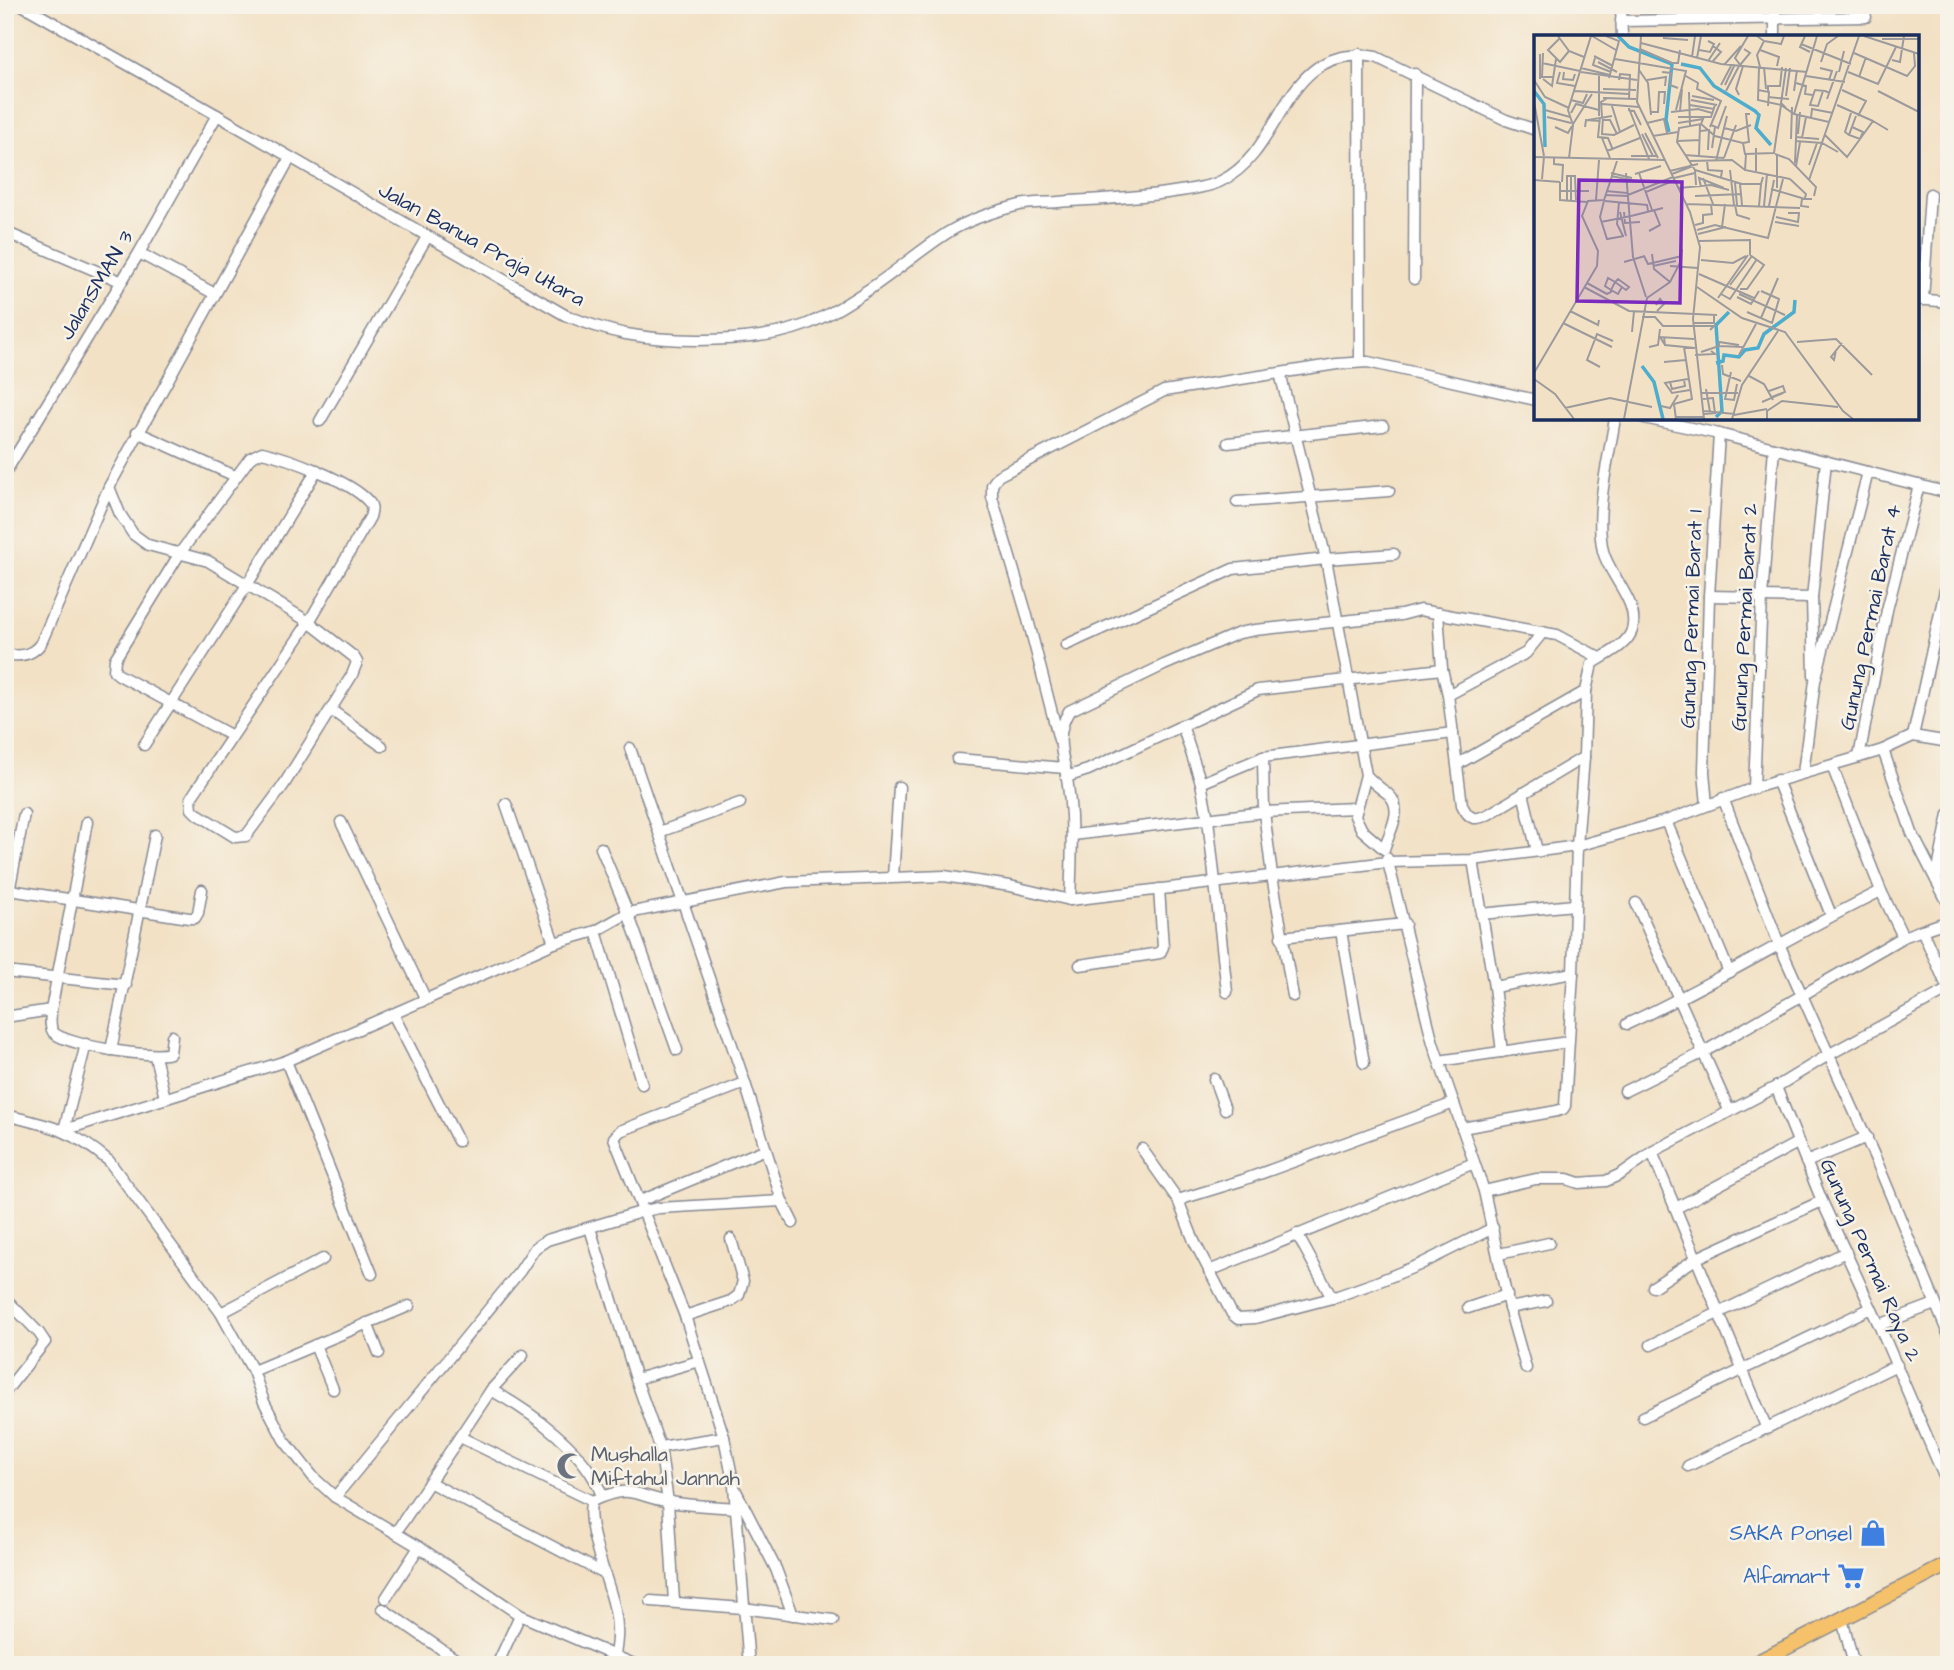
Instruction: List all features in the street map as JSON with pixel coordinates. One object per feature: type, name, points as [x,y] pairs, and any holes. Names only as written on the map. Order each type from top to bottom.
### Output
[{"type":"main road","points":[[1752,1665],[1949,1564]]},
{"type":"street","name":"Jalan Banua Praja Utara","points":[[22,5],[565,315],[597,327],[628,334],[723,340],[780,332],[805,325],[875,285],[949,232],[985,215],[1021,204],[1128,199],[1218,183],[1251,157],[1312,70],[1339,57],[1359,54]]},
{"type":"street","points":[[1621,5],[1622,35]]},
{"type":"street","points":[[1775,5],[1775,35]]},
{"type":"street","points":[[1621,22],[1866,17]]},
{"type":"street","points":[[1360,362],[1359,54],[1376,57],[1506,120],[1534,129]]},
{"type":"street","points":[[1414,279],[1415,75]]},
{"type":"street","name":"JalanSMAN 3","points":[[5,473],[139,253],[217,115]]},
{"type":"street","points":[[5,654],[31,653],[41,643],[109,487],[137,432],[290,158]]},
{"type":"street","points":[[1930,194],[1920,299],[1949,302]]},
{"type":"street","points":[[5,232],[120,281]]},
{"type":"street","points":[[320,421],[428,237]]},
{"type":"street","points":[[139,253],[215,294]]},
{"type":"street","points":[[1070,900],[1073,835],[1065,773],[1026,612],[992,497],[992,485],[998,476],[1164,391],[1280,373],[1360,362],[1419,372],[1534,400]]},
{"type":"street","points":[[1280,373],[1326,559],[1366,775],[1374,785],[1390,796],[1395,804],[1394,822],[1384,849]]},
{"type":"street","points":[[1462,1128],[1563,1109],[1573,974],[1574,905],[1586,691],[1592,664],[1626,640],[1633,623],[1624,591],[1604,554],[1599,531],[1615,420]]},
{"type":"street","points":[[1653,420],[1719,434],[1949,493]]},
{"type":"street","points":[[1228,443],[1383,426]]},
{"type":"street","points":[[137,432],[235,476]]},
{"type":"street","name":"Gunung Permai Barat 1","points":[[1707,805],[1704,772],[1709,596],[1719,434]]},
{"type":"street","name":"Gunung Permai Barat 2","points":[[1754,788],[1762,597],[1774,448]]},
{"type":"street","points":[[109,487],[120,514],[133,534],[148,545],[180,553],[208,561],[309,622],[354,657],[356,662],[352,675],[283,786],[246,836],[235,837],[196,813],[190,804],[191,798],[309,622],[372,512],[369,502],[317,470],[298,462],[262,452],[250,458],[180,553],[113,665],[114,671],[119,675],[232,736]]},
{"type":"street","points":[[1815,681],[1812,598],[1826,461]]},
{"type":"street","points":[[144,745],[317,470]]},
{"type":"street","points":[[1803,773],[1815,681],[1868,472]]},
{"type":"street","name":"Gunung Permai Barat 4","points":[[1859,757],[1887,610],[1919,485]]},
{"type":"street","points":[[1237,502],[1389,491]]},
{"type":"street","points":[[1066,645],[1233,569],[1394,554]]},
{"type":"street","points":[[1913,736],[1949,572]]},
{"type":"street","points":[[1709,596],[1812,598]]},
{"type":"street","points":[[1059,740],[1069,711],[1164,666],[1239,633],[1255,629],[1401,615],[1420,610],[1558,635],[1600,658]]},
{"type":"street","points":[[1438,613],[1441,670],[1448,695],[1462,805],[1471,818],[1478,819],[1584,757]]},
{"type":"street","points":[[1448,695],[1526,653],[1543,632]]},
{"type":"street","points":[[957,759],[1065,773],[1088,770],[1258,690],[1441,670]]},
{"type":"street","points":[[1458,764],[1586,691]]},
{"type":"street","points":[[331,710],[382,746]]},
{"type":"street","points":[[1182,725],[1201,783],[1208,819],[1227,992]]},
{"type":"street","points":[[1201,783],[1263,757],[1284,752],[1453,733]]},
{"type":"street","points":[[64,1130],[286,1061],[554,943],[596,931],[628,913],[786,882],[944,876],[1010,886],[1070,900],[1388,862],[1473,860],[1577,846],[1666,821],[1777,780],[1883,750],[1913,736],[1949,742]]},
{"type":"street","points":[[631,748],[745,1083],[782,1201],[793,1223]]},
{"type":"street","points":[[1883,750],[1912,833],[1949,905]]},
{"type":"street","points":[[1263,757],[1264,813],[1281,937],[1293,996]]},
{"type":"street","points":[[1832,766],[1881,891],[1903,937]]},
{"type":"street","points":[[1366,775],[1354,816],[1362,830],[1384,849],[1439,1061],[1484,1191],[1509,1308],[1526,1368]]},
{"type":"street","points":[[1777,780],[1831,915]]},
{"type":"street","points":[[893,877],[899,787]]},
{"type":"street","points":[[1523,793],[1537,851]]},
{"type":"street","points":[[1723,798],[1779,944],[1867,1137],[1949,1336]]},
{"type":"street","points":[[659,832],[740,803]]},
{"type":"street","points":[[506,804],[554,943]]},
{"type":"street","points":[[1073,835],[1264,813],[1355,808]]},
{"type":"street","points":[[5,912],[24,814]]},
{"type":"street","points":[[1936,880],[1944,863],[1949,814]]},
{"type":"street","points":[[341,821],[425,1000]]},
{"type":"street","points":[[1666,821],[1729,972]]},
{"type":"street","points":[[87,822],[51,1010],[50,1023],[53,1031],[60,1037],[86,1044],[155,1056],[170,1053],[172,1035]]},
{"type":"street","points":[[111,1050],[155,835]]},
{"type":"street","points":[[601,848],[628,913],[677,1050]]},
{"type":"street","points":[[1473,860],[1502,1052]]},
{"type":"street","points":[[1080,965],[1160,953],[1163,947],[1159,889]]},
{"type":"street","points":[[10,890],[195,918],[202,890]]},
{"type":"street","points":[[1627,1024],[1679,1000],[1831,915],[1881,891]]},
{"type":"street","points":[[1636,903],[1729,1110]]},
{"type":"street","points":[[1481,914],[1574,905]]},
{"type":"street","points":[[1625,1090],[1702,1053],[1903,937],[1949,921]]},
{"type":"street","points":[[1281,937],[1405,924]]},
{"type":"street","points":[[1484,1191],[1536,1179],[1579,1183],[1606,1181],[1653,1152],[1776,1087],[1948,989],[1922,930]]},
{"type":"street","points":[[596,931],[642,1084]]},
{"type":"street","points":[[1341,931],[1364,1063]]},
{"type":"street","points":[[5,972],[126,985]]},
{"type":"street","points":[[1494,987],[1573,974]]},
{"type":"street","points":[[5,1017],[51,1010]]},
{"type":"street","points":[[393,1014],[458,1141]]},
{"type":"street","points":[[1439,1061],[1568,1042]]},
{"type":"street","points":[[64,1130],[86,1044]]},
{"type":"street","points":[[155,1056],[165,1098]]},
{"type":"street","points":[[286,1061],[372,1274]]},
{"type":"street","points":[[1214,1079],[1225,1109]]},
{"type":"street","points":[[745,1083],[620,1131],[614,1138],[685,1316],[724,1437],[734,1486],[750,1665]]},
{"type":"street","name":"Gunung Permai Raya 2","points":[[1776,1087],[1797,1143],[1949,1488]]},
{"type":"street","points":[[1178,1200],[1243,1180],[1454,1103]]},
{"type":"street","points":[[5,1115],[64,1130],[89,1144],[108,1161],[221,1313],[253,1371],[264,1402],[284,1440],[314,1478],[335,1497],[419,1546],[520,1615],[614,1660],[636,1665]]},
{"type":"street","points":[[1806,1162],[1867,1137]]},
{"type":"street","points":[[1676,1208],[1797,1143]]},
{"type":"street","points":[[335,1497],[520,1271],[535,1248],[555,1237],[590,1228],[642,1206],[766,1149]]},
{"type":"street","points":[[1142,1149],[1178,1200],[1209,1271],[1232,1314],[1238,1319],[1255,1318],[1332,1298],[1419,1265],[1493,1228]]},
{"type":"street","points":[[1653,1152],[1767,1429]]},
{"type":"street","points":[[1209,1271],[1474,1163]]},
{"type":"street","points":[[1653,1287],[1697,1258],[1822,1200]]},
{"type":"street","points":[[642,1206],[659,1208],[782,1201]]},
{"type":"street","points":[[590,1228],[636,1379],[660,1447],[668,1502],[674,1602]]},
{"type":"street","points":[[1297,1234],[1332,1298]]},
{"type":"street","points":[[685,1316],[731,1301],[739,1295],[743,1281],[730,1239]]},
{"type":"street","points":[[1499,1254],[1549,1243]]},
{"type":"street","points":[[1650,1345],[1846,1252]]},
{"type":"street","points":[[221,1313],[323,1259]]},
{"type":"street","points":[[1468,1308],[1507,1295]]},
{"type":"street","points":[[5,1298],[45,1342],[5,1392]]},
{"type":"street","points":[[1509,1308],[1546,1301]]},
{"type":"street","points":[[1879,1325],[1936,1304]]},
{"type":"street","points":[[253,1371],[409,1306]]},
{"type":"street","points":[[1643,1417],[1871,1307]]},
{"type":"street","points":[[367,1323],[379,1353]]},
{"type":"street","points":[[315,1345],[333,1389]]},
{"type":"street","points":[[396,1532],[491,1390],[523,1355]]},
{"type":"street","points":[[636,1379],[699,1361]]},
{"type":"street","points":[[1688,1466],[1897,1365]]},
{"type":"street","points":[[491,1390],[519,1405],[564,1444],[597,1480],[597,1498],[589,1511],[603,1573],[616,1613],[618,1640],[614,1660]]},
{"type":"street","points":[[460,1437],[597,1498],[630,1491],[668,1502],[736,1508]]},
{"type":"street","points":[[660,1447],[724,1437]]},
{"type":"street","points":[[429,1482],[603,1573]]},
{"type":"street","points":[[734,1486],[765,1545],[793,1615]]},
{"type":"street","points":[[419,1546],[384,1603],[464,1665]]},
{"type":"street","points":[[650,1601],[743,1608],[833,1620]]},
{"type":"street","points":[[497,1665],[520,1615]]},
{"type":"street","points":[[1842,1619],[1854,1665]]},
{"type":"place","name":"Mushalla Miftahul Jannah","points":[[570,1466]]},
{"type":"place","name":"SAKA Ponsel","points":[[1873,1533]]},
{"type":"place","name":"Alfamart","points":[[1851,1576]]}]
